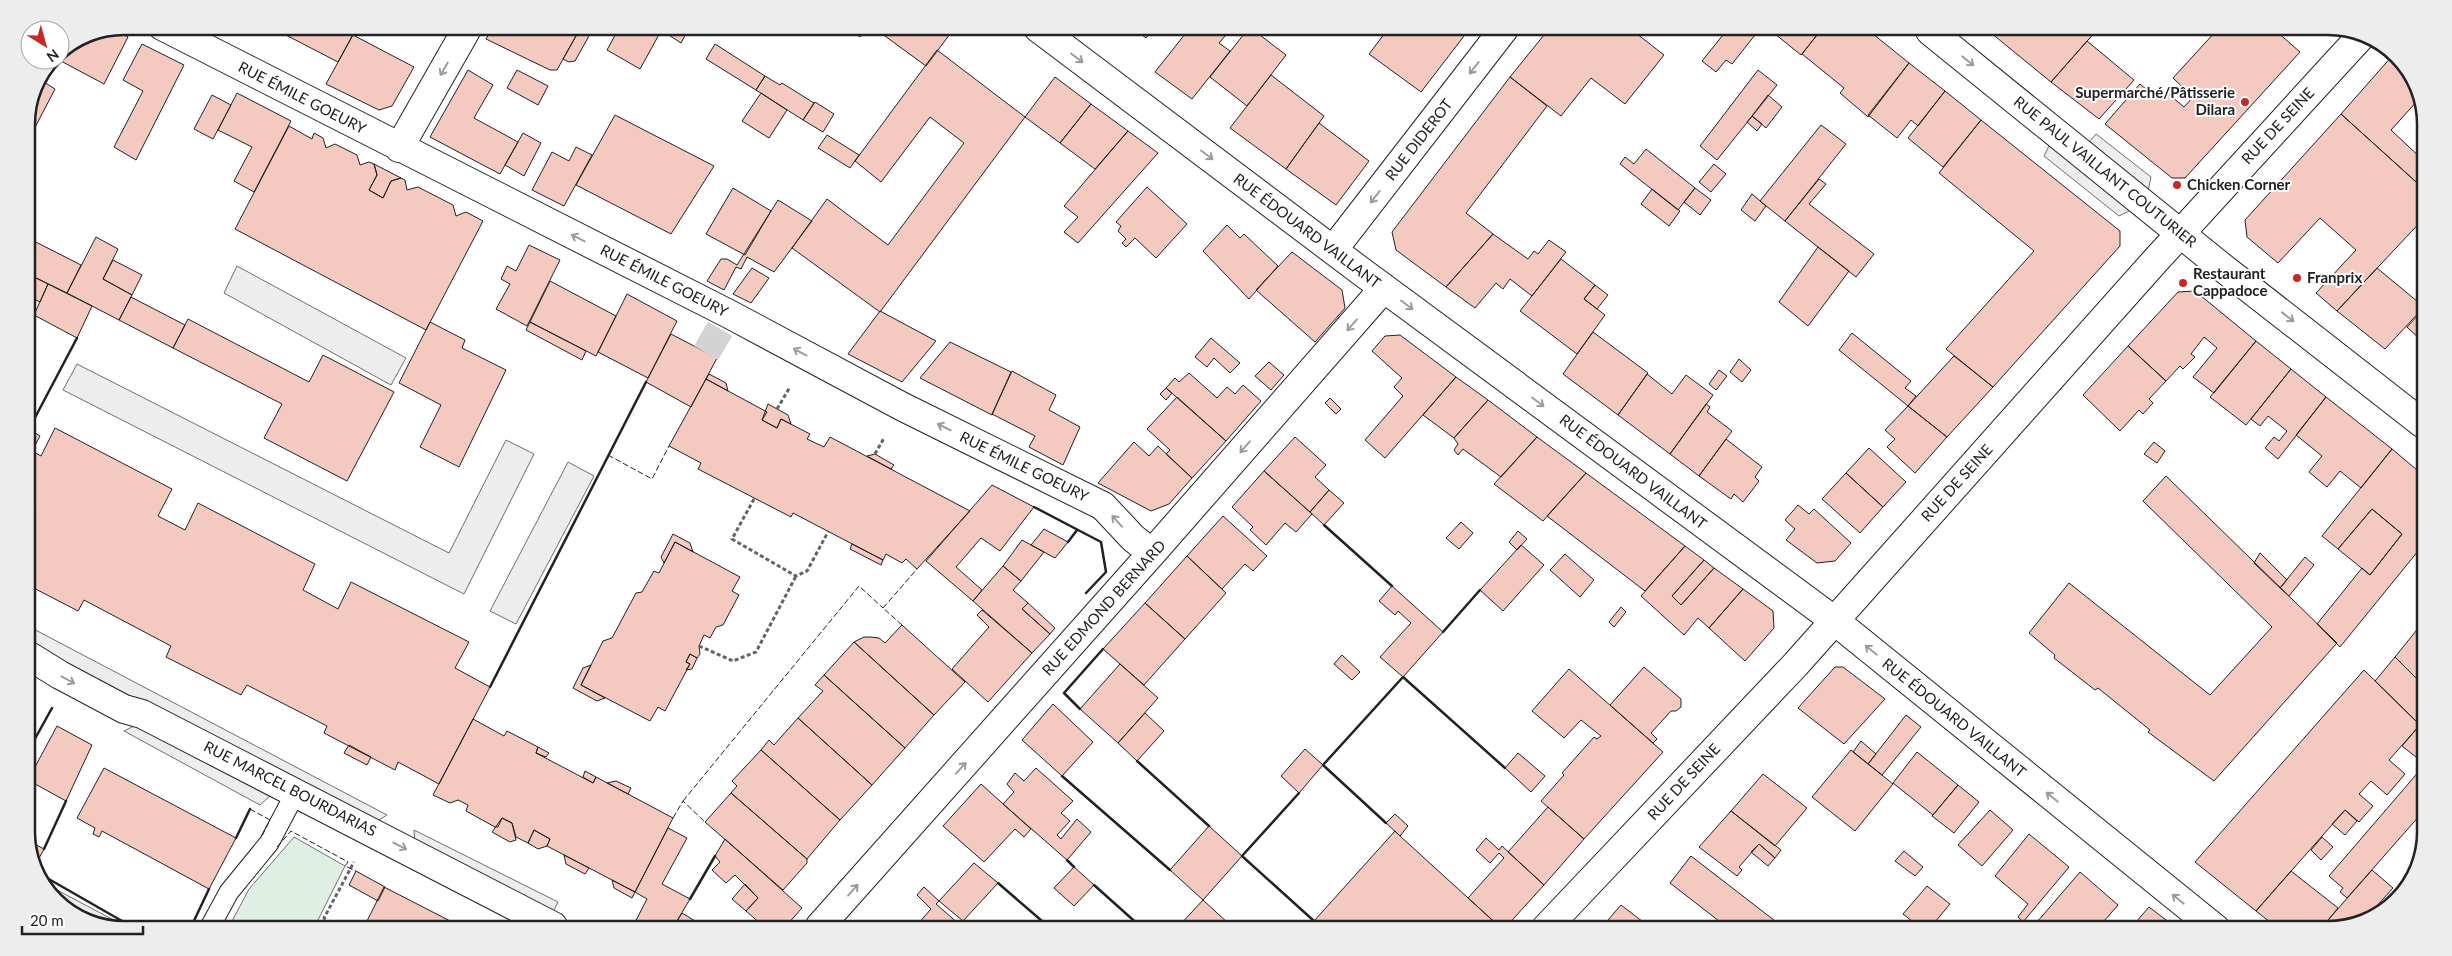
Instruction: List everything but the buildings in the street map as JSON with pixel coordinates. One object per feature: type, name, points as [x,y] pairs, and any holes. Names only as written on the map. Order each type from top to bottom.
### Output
[{"type":"street","name":"RUE ÉMILE GOEURY","points":[[179,35],[729,314],[903,407],[1103,506],[1132,538],[1152,553]]},
{"type":"street","points":[[399,148],[463,35]]},
{"type":"street","name":"RUE ÉDOUARD VAILLANT","points":[[1047,35],[1384,288],[1835,621],[2205,921]]},
{"type":"street","name":"RUE DIDEROT","points":[[1333,250],[1500,35]]},
{"type":"street","name":"RUE PAUL VAILLANT COUTURIER","points":[[1936,35],[2180,233],[2417,419]]},
{"type":"street","name":"RUE DE SEINE","points":[[1553,921],[1835,621],[2180,233],[2357,40]]},
{"type":"street","name":"RUE EDMOND BERNARD","points":[[824,921],[1152,553],[1384,288]]},
{"type":"street","name":"RUE MARCEL BOURDARIAS","points":[[35,660],[124,709],[142,714],[543,921]]},
{"type":"lane","points":[[213,921],[229,892],[269,843],[296,792]]},
{"type":"path","points":[[754,499],[732,539],[796,576]]},
{"type":"path","points":[[699,646],[733,661],[756,652],[796,576],[807,571],[828,532]]},
{"type":"path","points":[[326,921],[324,918],[351,869]]},
{"type":"green space","points":[[294,837],[345,866],[319,921],[232,921],[249,889]]},
{"type":"shaded area","points":[[2096,134],[2151,177],[2148,191],[2089,142]]},
{"type":"shaded area","points":[[2050,144],[2131,210],[2119,216],[2044,156]]},
{"type":"shaded area","points":[[237,266],[406,358],[391,385],[224,293]]},
{"type":"shaded area","points":[[77,364],[449,553],[506,440],[534,454],[464,594],[63,390]]},
{"type":"shaded area","points":[[568,462],[594,476],[516,624],[490,611]]},
{"type":"shaded area","points":[[35,630],[387,815],[374,823],[35,647]]},
{"type":"shaded area","points":[[138,724],[271,795],[260,805],[124,731]]},
{"type":"shaded area","points":[[414,830],[558,902],[552,914],[415,843]]},
{"type":"shaded area","points":[[56,889],[114,920],[84,912],[65,899]]},
{"type":"tunnel","points":[[706,353],[729,314]]},
{"type":"fence","points":[[608,455],[652,479],[669,446]]},
{"type":"fence","points":[[902,625],[883,608],[917,569]]},
{"type":"fence","points":[[683,801],[859,586],[883,608]]},
{"type":"fence","points":[[673,818],[683,801],[705,822]]},
{"type":"fence","points":[[250,809],[270,820],[261,838]]},
{"type":"fence","points":[[277,847],[291,831],[348,862],[345,866],[356,871]]},
{"type":"wall","points":[[35,418],[77,338]]},
{"type":"wall","points":[[490,687],[646,382]]},
{"type":"wall","points":[[1034,507],[1101,542],[1106,572],[1086,593]]},
{"type":"wall","points":[[1324,525],[1392,586]]},
{"type":"wall","points":[[1068,542],[1077,530]]},
{"type":"wall","points":[[1443,632],[1480,590]]},
{"type":"wall","points":[[1080,709],[1064,693],[1103,649]]},
{"type":"wall","points":[[1386,823],[1323,765],[1403,677],[1505,768]]},
{"type":"wall","points":[[35,739],[52,708]]},
{"type":"wall","points":[[1137,761],[1209,826]]},
{"type":"wall","points":[[1062,776],[1170,870]]},
{"type":"wall","points":[[1299,793],[1242,856],[1314,921]]},
{"type":"wall","points":[[44,849],[66,801]]},
{"type":"wall","points":[[236,838],[250,809]]},
{"type":"wall","points":[[690,899],[715,856]]},
{"type":"wall","points":[[1067,860],[1074,867]]},
{"type":"wall","points":[[48,879],[122,921]]},
{"type":"wall","points":[[998,883],[1042,921]]},
{"type":"wall","points":[[1094,885],[1134,921]]},
{"type":"wall","points":[[194,921],[209,889]]},
{"type":"place","name":"Supermarché/Pâtisserie Dilara","points":[[2245,102]]},
{"type":"place","name":"Chicken Corner","points":[[2177,185]]},
{"type":"place","name":"Franprix","points":[[2297,278]]},
{"type":"place","name":"Restaurant Cappadoce","points":[[2183,283]]}]
